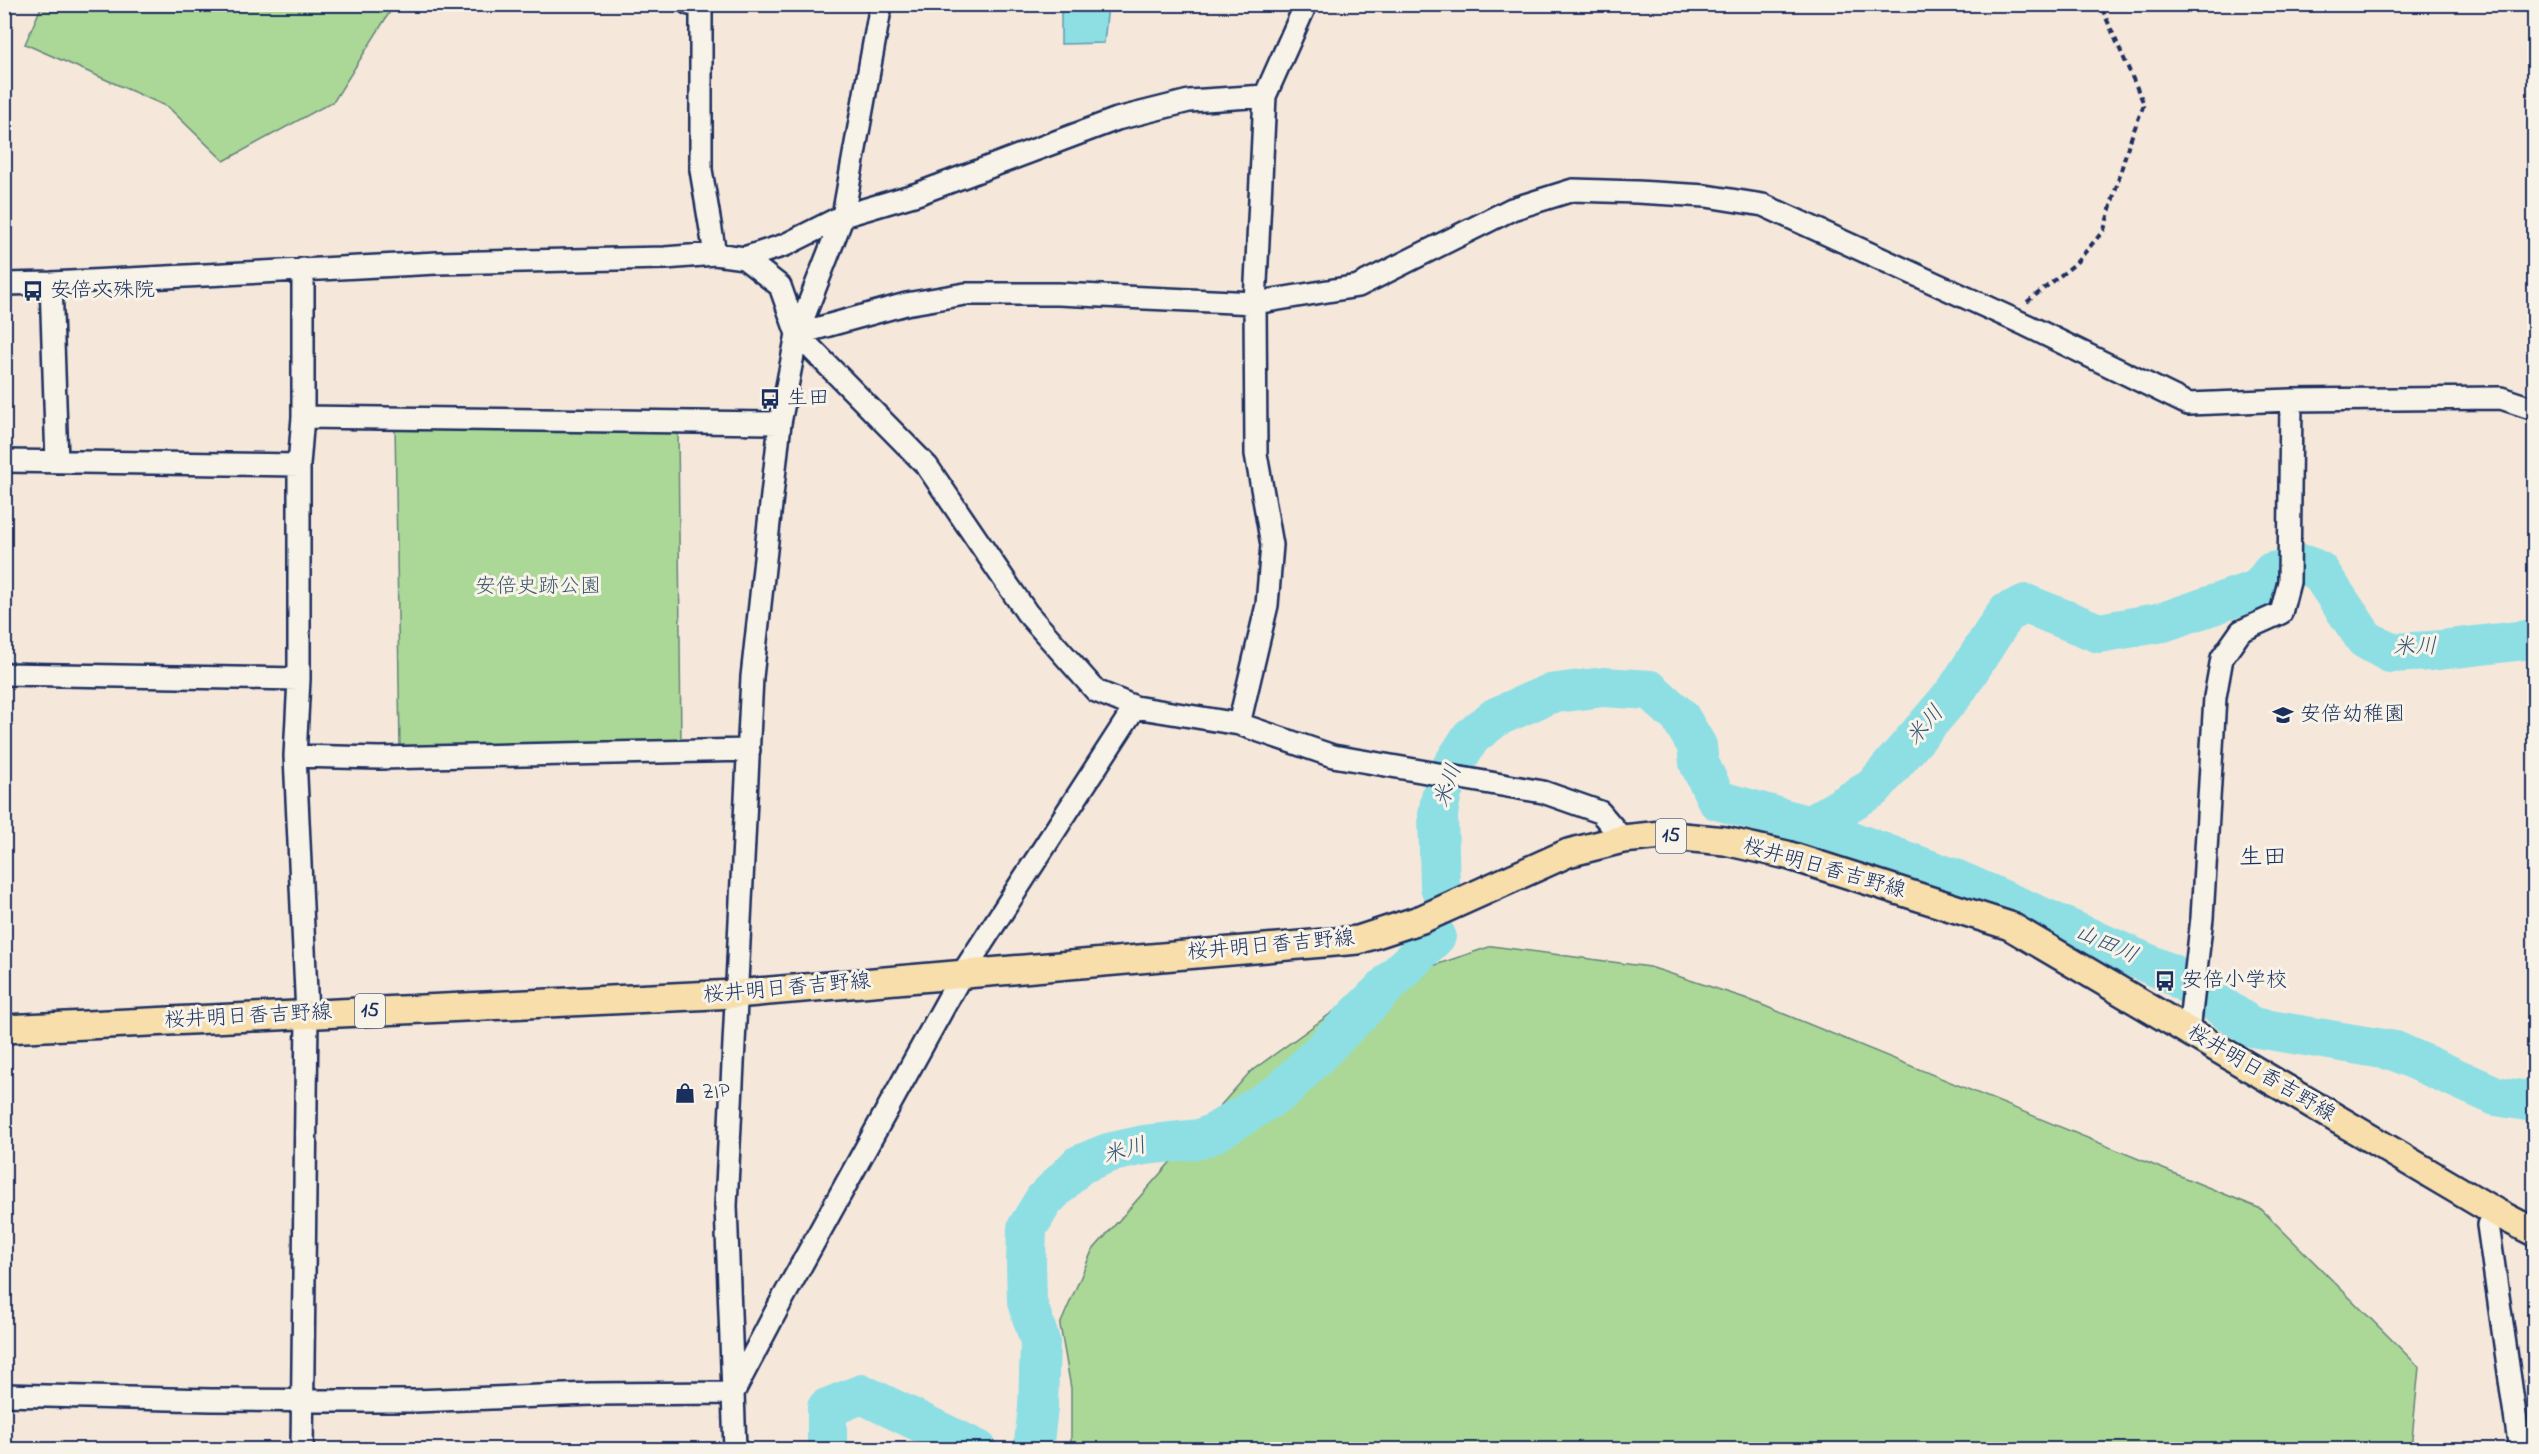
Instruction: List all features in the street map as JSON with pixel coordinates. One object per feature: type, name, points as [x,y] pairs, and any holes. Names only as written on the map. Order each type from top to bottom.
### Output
[{"type":"main road","name":"桜井明日香吉野線","points":[[4,1029],[735,994],[1358,939],[1422,919],[1568,853],[1623,839],[1662,835],[1725,842],[1787,855],[2010,926],[2495,1212],[2535,1232]]},
{"type":"street","points":[[688,4],[701,6],[701,170],[714,254]]},
{"type":"street","points":[[735,1449],[726,1206],[752,677],[780,423],[797,334],[843,216],[881,4]]},
{"type":"street","points":[[1239,724],[1267,605],[1272,545],[1256,454],[1255,303],[1265,96],[1306,4]]},
{"type":"street","points":[[4,284],[437,263],[665,258],[714,254],[744,258],[785,245],[843,216],[918,194],[1117,119],[1189,101],[1265,96]]},
{"type":"street","points":[[797,334],[906,304],[964,294],[1058,294],[1255,303],[1358,286],[1512,209],[1573,190],[1706,196],[1763,205],[2007,317],[2188,404],[2291,400],[2501,399],[2535,409]]},
{"type":"street","points":[[744,258],[780,286],[797,334],[927,466],[1028,613],[1096,691],[1135,707],[1239,724],[1333,756],[1543,792],[1600,812],[1623,839]]},
{"type":"street","points":[[302,1449],[307,1014],[295,756],[299,679],[299,465],[303,417],[303,269]]},
{"type":"street","points":[[51,283],[57,462]]},
{"type":"street","points":[[2189,1031],[2202,918],[2215,698],[2222,658],[2241,631],[2281,613],[2289,582],[2291,400]]},
{"type":"street","points":[[303,417],[780,423]]},
{"type":"street","points":[[4,461],[299,465]]},
{"type":"street","points":[[4,674],[299,679]]},
{"type":"street","points":[[733,1393],[962,974],[1135,707]]},
{"type":"street","points":[[295,756],[380,758],[749,750]]},
{"type":"street","points":[[2495,1212],[2488,1225],[2520,1449]]},
{"type":"street","points":[[4,1395],[415,1401],[591,1394],[733,1393]]},
{"type":"path","points":[[2007,317],[2075,264],[2104,230],[2128,146],[2144,104],[2100,4]]},
{"type":"green space","points":[[42,4],[398,5],[391,10],[334,101],[224,161],[168,107],[25,44]]},
{"type":"green space","name":"安倍史跡公園","points":[[395,423],[678,427],[681,746],[400,748]]},
{"type":"green space","points":[[1492,946],[1650,967],[1745,998],[2261,1209],[2419,1367],[2411,1449],[1071,1449],[1071,1388],[1060,1325],[1092,1251],[1250,1072],[1366,988]]},
{"type":"water","points":[[1061,5],[1108,5],[1104,43],[1061,44]]},
{"type":"waterway","name":"米川","points":[[1810,826],[1873,788],[1956,691],[2006,613],[2026,604],[2099,633],[2163,622],[2259,589],[2272,572],[2305,565],[2319,571],[2365,639],[2390,653],[2431,651],[2534,639]]},
{"type":"waterway","name":"山田川","points":[[1440,887],[1438,815],[1441,797],[1451,768],[1471,737],[1496,717],[1549,694],[1604,687],[1650,690],[1680,717],[1697,746],[1699,763],[1717,800],[1810,826],[1955,879],[2174,975],[2252,1027],[2395,1051],[2496,1096],[2534,1102]]},
{"type":"waterway","name":"米川","points":[[1033,1450],[1038,1408],[1040,1341],[1027,1302],[1027,1228],[1044,1200],[1079,1165],[1108,1153],[1144,1145],[1200,1139],[1216,1132],[1282,1091],[1436,936]]},
{"type":"waterway","name":"米川","points":[[827,1450],[827,1408],[862,1394],[978,1450]]},
{"type":"place","name":"安倍文殊院","points":[[33,291]]},
{"type":"place","name":"生田","points":[[770,399]]},
{"type":"place","name":"安倍幼稚園","points":[[2283,715]]},
{"type":"place","name":"安倍小学校","points":[[2165,981]]},
{"type":"place","name":"ZIP","points":[[685,1093]]},
{"type":"district","name":"生田","points":[[2263,858]]}]
